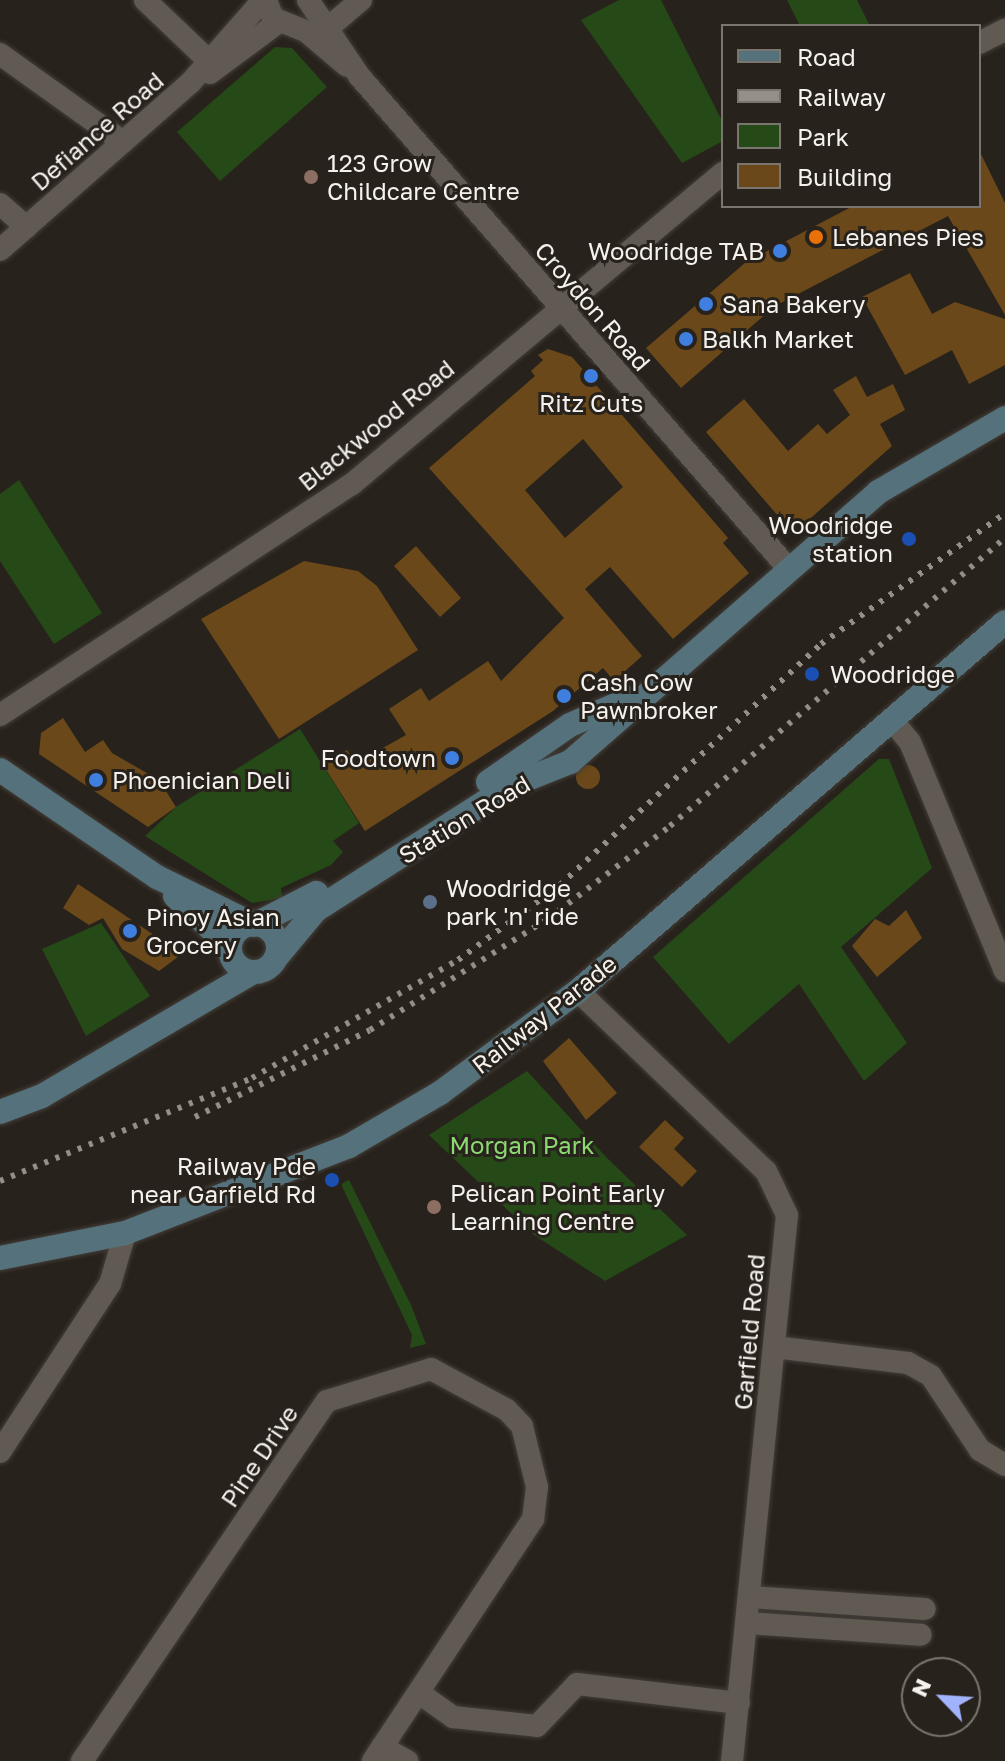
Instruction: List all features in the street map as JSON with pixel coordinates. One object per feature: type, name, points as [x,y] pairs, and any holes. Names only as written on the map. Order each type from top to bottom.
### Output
[{"type":"street","points":[[145,0],[209,61]]},
{"type":"street","name":"Defiance Road","points":[[0,250],[191,82],[264,0]]},
{"type":"street","name":"Croydon Road","points":[[264,0],[284,22],[360,77]]},
{"type":"street","name":"Defiance Road","points":[[191,82],[284,22],[300,16],[307,0]]},
{"type":"street","name":"Croydon Road","points":[[307,0],[329,27],[360,77],[788,568]]},
{"type":"street","points":[[329,27],[361,0]]},
{"type":"street","points":[[981,42],[1005,30]]},
{"type":"street","points":[[0,54],[123,142]]},
{"type":"street","name":"Blackwood Road","points":[[0,715],[352,484],[559,305],[721,175]]},
{"type":"street","points":[[0,204],[26,227]]},
{"type":"street","name":"Station Road","points":[[275,959],[292,930],[316,910],[510,786],[590,747],[657,682],[894,480],[1005,418]]},
{"type":"street","name":"Railway Parade","points":[[0,1258],[125,1233],[367,1137],[497,1056],[578,991],[1005,622]]},
{"type":"street","name":"Station Road","points":[[255,924],[291,909],[570,725],[657,682]]},
{"type":"street","points":[[892,720],[910,742],[1005,971]]},
{"type":"street","points":[[570,725],[590,747]]},
{"type":"street","points":[[0,770],[157,877],[274,935],[275,959],[177,1012],[42,1096],[0,1112]]},
{"type":"street","points":[[157,877],[230,947],[236,965],[253,972]]},
{"type":"street","points":[[177,1012],[230,947],[238,930],[255,924]]},
{"type":"street","name":"Garfield Road","points":[[578,991],[782,1194],[787,1215],[732,1761]]},
{"type":"street","points":[[0,1452],[110,1284],[125,1233]]},
{"type":"street","points":[[774,1347],[908,1363],[931,1376],[980,1450],[1005,1465]]},
{"type":"street","name":"Pine Drive","points":[[82,1761],[327,1401],[431,1369],[515,1418],[537,1487],[533,1519],[514,1554],[377,1754]]},
{"type":"street","points":[[750,1597],[925,1609]]},
{"type":"street","points":[[747,1623],[921,1635]]},
{"type":"street","points":[[419,1693],[453,1717],[537,1726],[577,1684],[739,1703]]},
{"type":"street","points":[[377,1754],[407,1761]]},
{"type":"green space","points":[[619,0],[661,0],[721,119],[721,142],[682,163],[581,20]]},
{"type":"green space","points":[[787,0],[857,0],[869,24],[799,24]]},
{"type":"green space","points":[[275,47],[292,48],[327,87],[220,181],[177,132]]},
{"type":"green space","points":[[19,480],[102,613],[54,644],[0,561],[0,494]]},
{"type":"green space","points":[[300,729],[359,823],[333,841],[343,852],[331,865],[281,888],[282,898],[252,903],[145,836],[176,807]]},
{"type":"green space","points":[[879,759],[889,759],[932,868],[841,947],[907,1043],[864,1081],[799,984],[729,1044],[653,957]]},
{"type":"green space","points":[[101,923],[150,996],[86,1036],[42,949]]},
{"type":"green space","name":"Morgan Park","points":[[527,1071],[606,1157],[687,1235],[605,1281],[534,1235],[429,1135]]},
{"type":"green space","points":[[349,1180],[411,1305],[426,1344],[410,1348],[412,1335],[341,1184]]},
{"type":"building","points":[[981,154],[1005,203],[1005,315],[948,216],[775,306],[681,388],[646,348],[746,262],[849,208],[981,208]]},
{"type":"building","points":[[910,273],[932,314],[955,302],[1005,319],[1005,365],[969,384],[952,350],[905,375],[862,297]]},
{"type":"building","points":[[548,349],[572,357],[728,538],[723,543],[749,573],[673,639],[610,567],[585,589],[642,656],[614,681],[603,668],[553,711],[365,831],[323,765],[347,750],[356,763],[406,735],[389,709],[421,688],[429,701],[488,661],[501,681],[564,618],[429,468],[535,376],[531,371],[543,360],[538,355]],"holes":[[[583,439],[623,487],[565,538],[525,490]]]},
{"type":"building","points":[[856,376],[867,397],[893,384],[905,410],[880,424],[892,446],[804,524],[784,523],[706,432],[744,399],[788,451],[818,424],[827,434],[850,415],[833,390]]},
{"type":"building","points":[[416,546],[461,598],[440,617],[394,566]]},
{"type":"building","points":[[304,561],[358,571],[377,586],[418,650],[279,739],[201,619]]},
{"type":"building","points":[[63,718],[85,752],[103,740],[112,753],[159,780],[176,807],[148,827],[39,754],[41,733]]},
{"type":"building","points":[[588,765],[597,768],[600,777],[597,786],[588,789],[579,786],[576,777],[579,768]]},
{"type":"building","points":[[78,884],[182,954],[159,971],[122,949],[103,918],[89,925],[63,908]]},
{"type":"building","points":[[906,910],[922,938],[877,977],[852,946],[875,919],[889,926]]},
{"type":"building","points":[[569,1038],[617,1093],[586,1120],[543,1061]]},
{"type":"building","points":[[665,1120],[684,1138],[674,1149],[697,1171],[682,1187],[639,1147]]},
{"type":"railway","points":[[0,1181],[252,1078],[458,960],[560,885],[821,644],[1005,513]]},
{"type":"railway","points":[[195,1117],[370,1030],[549,918],[670,826],[1005,538]]},
{"type":"place","name":"123 Grow Childcare Centre","points":[[311,177]]},
{"type":"place","name":"Lebanes Pies","points":[[816,237]]},
{"type":"place","name":"Woodridge TAB","points":[[780,251]]},
{"type":"place","name":"Sana Bakery","points":[[706,304]]},
{"type":"place","name":"Balkh Market","points":[[686,339]]},
{"type":"place","name":"Ritz Cuts","points":[[591,376]]},
{"type":"place","name":"Woodridge station","points":[[909,539]]},
{"type":"place","name":"Woodridge","points":[[812,674]]},
{"type":"place","name":"Cash Cow Pawnbroker","points":[[564,696]]},
{"type":"place","name":"Foodtown","points":[[452,758]]},
{"type":"place","name":"Phoenician Deli","points":[[96,780]]},
{"type":"place","name":"Woodridge park 'n' ride","points":[[430,902]]},
{"type":"place","name":"Pinoy Asian Grocery","points":[[130,931]]},
{"type":"place","name":"Railway Pde near Garfield Rd","points":[[332,1180]]},
{"type":"place","name":"Pelican Point Early Learning Centre","points":[[434,1207]]}]
